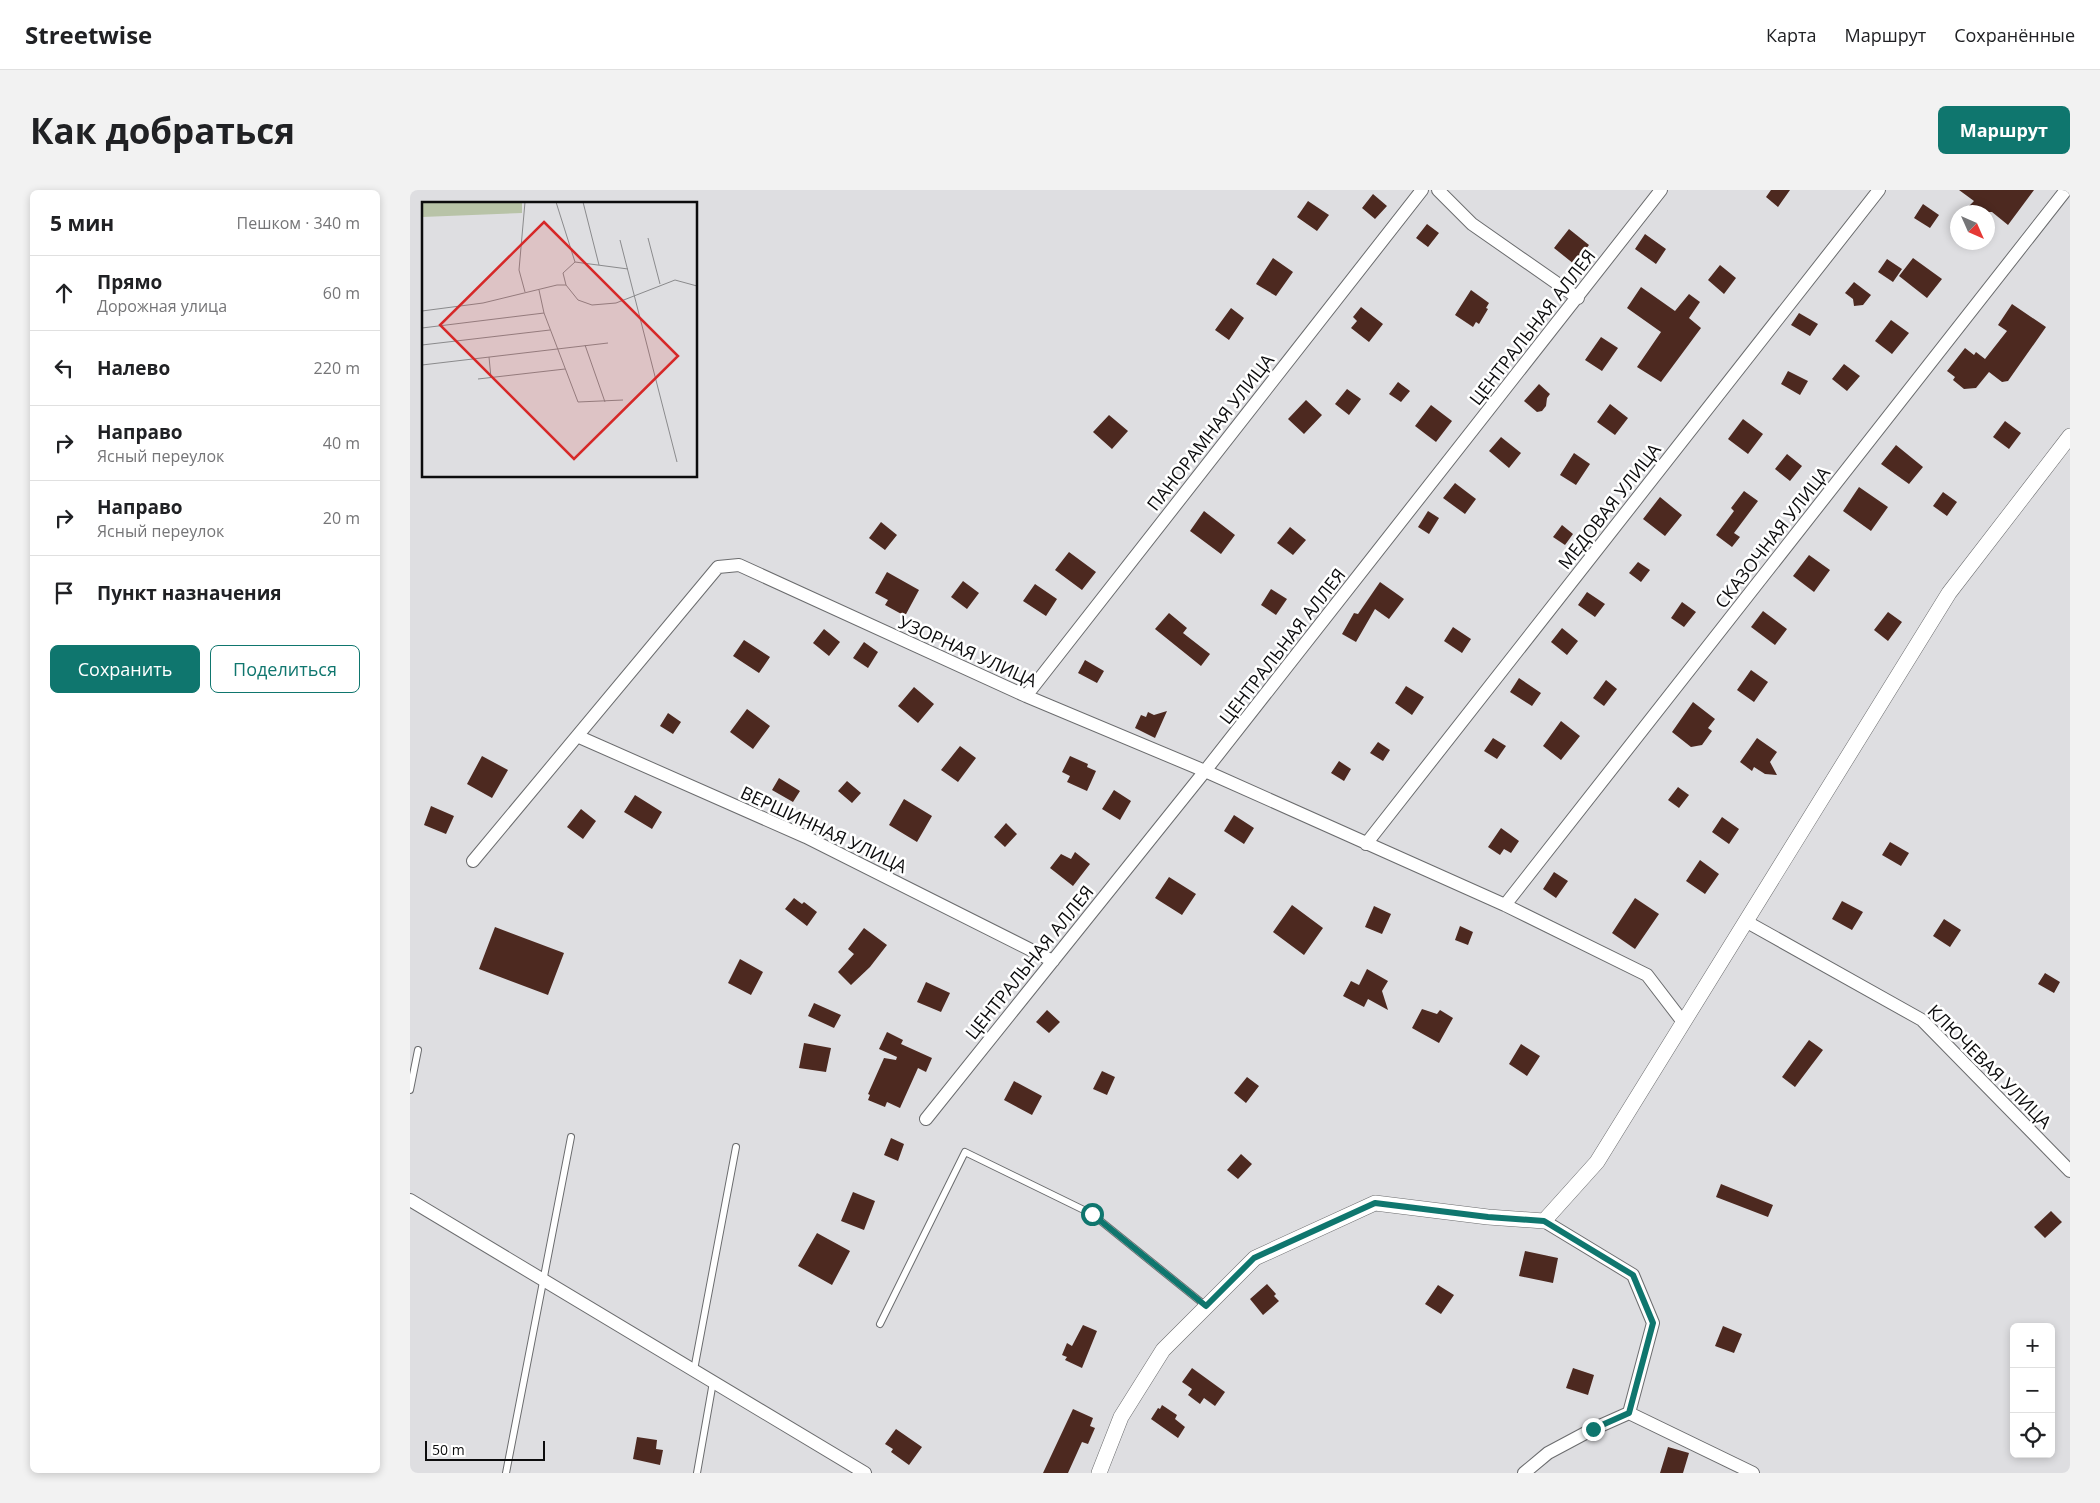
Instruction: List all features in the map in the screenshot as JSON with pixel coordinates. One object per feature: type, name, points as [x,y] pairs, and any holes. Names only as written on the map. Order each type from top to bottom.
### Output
[{"type":"street","name":"ПАНОРАМНАЯ УЛИЦА","points":[[1026,696],[1422,190]]},
{"type":"street","points":[[1438,190],[1472,224],[1578,298]]},
{"type":"street","name":"ЦЕНТРАЛЬНАЯ АЛЛЕЯ","points":[[926,1119],[1205,771],[1661,190]]},
{"type":"street","name":"МЕДОВАЯ УЛИЦА","points":[[1366,844],[1879,190]]},
{"type":"street","name":"СКАЗОЧНАЯ УЛИЦА","points":[[1505,906],[2066,190]]},
{"type":"street","points":[[1544,1221],[1597,1162],[1949,593],[2070,436]]},
{"type":"street","name":"УЗОРНАЯ УЛИЦА","points":[[577,736],[718,566],[739,565],[1026,696],[1205,771],[1505,906],[1647,975],[1683,1022]]},
{"type":"street","points":[[473,861],[577,736]]},
{"type":"street","name":"ВЕРШИННАЯ УЛИЦА","points":[[577,736],[806,838],[1053,961]]},
{"type":"street","name":"КЛЮЧЕВАЯ УЛИЦА","points":[[1747,922],[1922,1020],[2070,1171]]},
{"type":"street","points":[[410,1200],[865,1473]]},
{"type":"street","points":[[1099,1473],[1121,1417],[1163,1350],[1254,1258],[1375,1203],[1488,1217],[1544,1221],[1633,1275],[1653,1323],[1629,1413]]},
{"type":"street","points":[[1524,1473],[1548,1453],[1593,1429],[1629,1413],[1753,1473]]},
{"type":"lane","points":[[410,1090],[418,1050]]},
{"type":"lane","points":[[506,1473],[571,1137]]},
{"type":"lane","points":[[694,1370],[736,1147]]},
{"type":"lane","points":[[880,1324],[964,1152],[1092,1214],[1206,1306]]},
{"type":"lane","points":[[697,1473],[713,1382]]},
{"type":"building","points":[[1771,190],[1790,190],[1778,207],[1766,197]]},
{"type":"building","points":[[1959,190],[2034,190],[2008,225],[1995,214],[1995,205],[1970,205],[1974,201]]},
{"type":"building","points":[[1373,194],[1387,206],[1375,219],[1362,208]]},
{"type":"building","points":[[1308,201],[1329,215],[1317,231],[1297,217]]},
{"type":"building","points":[[1923,204],[1939,215],[1930,228],[1914,218]]},
{"type":"building","points":[[1427,224],[1439,233],[1428,247],[1416,238]]},
{"type":"building","points":[[1569,229],[1589,245],[1574,264],[1554,248]]},
{"type":"building","points":[[1645,234],[1666,249],[1656,264],[1635,249]]},
{"type":"building","points":[[1273,258],[1293,272],[1276,296],[1256,284]]},
{"type":"building","points":[[1913,258],[1942,279],[1927,298],[1899,276]]},
{"type":"building","points":[[1887,259],[1902,269],[1893,282],[1878,272]]},
{"type":"building","points":[[1720,265],[1736,278],[1724,294],[1708,280]]},
{"type":"building","points":[[1854,282],[1871,295],[1863,305],[1854,306],[1853,299],[1845,293]]},
{"type":"building","points":[[1641,287],[1675,311],[1689,294],[1700,302],[1689,318],[1701,328],[1661,382],[1637,367],[1661,332],[1627,308]]},
{"type":"building","points":[[1471,290],[1489,303],[1486,308],[1488,309],[1479,324],[1476,322],[1473,327],[1455,315]]},
{"type":"building","points":[[2012,304],[2046,327],[2008,381],[2002,382],[1989,372],[1976,388],[1964,389],[1953,380],[1955,377],[1947,371],[1965,348],[1974,355],[1976,352],[1985,359],[2007,331],[1998,325]]},
{"type":"building","points":[[1361,307],[1383,324],[1369,342],[1351,328],[1357,321],[1353,317]]},
{"type":"building","points":[[1231,308],[1244,318],[1229,340],[1215,330]]},
{"type":"building","points":[[1799,313],[1818,324],[1810,336],[1791,325]]},
{"type":"building","points":[[1891,320],[1909,333],[1892,354],[1875,341]]},
{"type":"building","points":[[1601,337],[1618,348],[1602,371],[1585,360]]},
{"type":"building","points":[[1844,364],[1860,376],[1847,391],[1832,379]]},
{"type":"building","points":[[1788,371],[1808,381],[1800,395],[1781,384]]},
{"type":"building","points":[[1398,382],[1410,391],[1401,402],[1389,394]]},
{"type":"building","points":[[1539,384],[1550,394],[1547,398],[1546,406],[1542,411],[1537,412],[1524,401]]},
{"type":"building","points":[[1347,389],[1361,399],[1349,415],[1335,404]]},
{"type":"building","points":[[1306,400],[1322,415],[1304,434],[1288,419]]},
{"type":"building","points":[[1610,404],[1628,418],[1615,435],[1597,422]]},
{"type":"building","points":[[1431,405],[1452,421],[1436,442],[1415,426]]},
{"type":"building","points":[[1109,415],[1128,431],[1112,449],[1093,432]]},
{"type":"building","points":[[1743,419],[1763,434],[1748,454],[1728,439]]},
{"type":"building","points":[[2005,421],[2021,433],[2009,449],[1993,437]]},
{"type":"building","points":[[1501,437],[1521,453],[1509,468],[1489,451]]},
{"type":"building","points":[[1896,445],[1923,467],[1909,484],[1881,464]]},
{"type":"building","points":[[1574,453],[1590,464],[1576,485],[1560,475]]},
{"type":"building","points":[[1787,454],[1802,466],[1790,481],[1775,469]]},
{"type":"building","points":[[1455,483],[1476,499],[1465,514],[1443,498]]},
{"type":"building","points":[[1859,487],[1888,507],[1871,531],[1843,511]]},
{"type":"building","points":[[1744,491],[1758,501],[1734,533],[1740,537],[1732,547],[1716,535],[1734,511],[1731,508]]},
{"type":"building","points":[[1943,492],[1957,502],[1947,516],[1933,506]]},
{"type":"building","points":[[1660,497],[1682,515],[1665,536],[1643,519]]},
{"type":"building","points":[[1204,511],[1235,535],[1221,554],[1190,531]]},
{"type":"building","points":[[1428,511],[1439,518],[1429,534],[1418,527]]},
{"type":"building","points":[[881,522],[897,535],[885,550],[869,538]]},
{"type":"building","points":[[1562,525],[1573,534],[1565,545],[1553,537]]},
{"type":"building","points":[[1290,527],[1306,540],[1293,555],[1277,543]]},
{"type":"building","points":[[1069,552],[1096,572],[1082,590],[1055,570]]},
{"type":"building","points":[[1809,555],[1830,570],[1814,592],[1793,576]]},
{"type":"building","points":[[1638,562],[1650,570],[1641,582],[1629,573]]},
{"type":"building","points":[[887,572],[919,590],[905,616],[885,605],[888,600],[875,593]]},
{"type":"building","points":[[963,581],[979,593],[967,609],[951,597]]},
{"type":"building","points":[[1380,582],[1404,599],[1389,619],[1375,609],[1356,642],[1342,634],[1354,613],[1358,614]]},
{"type":"building","points":[[1035,584],[1057,599],[1046,616],[1023,601]]},
{"type":"building","points":[[1271,589],[1287,599],[1276,615],[1261,605]]},
{"type":"building","points":[[1587,592],[1605,604],[1595,617],[1578,605]]},
{"type":"building","points":[[1682,602],[1696,612],[1684,627],[1671,618]]},
{"type":"building","points":[[1763,611],[1787,629],[1775,645],[1751,627]]},
{"type":"building","points":[[1888,612],[1902,622],[1888,641],[1874,630]]},
{"type":"building","points":[[1169,613],[1187,628],[1183,633],[1210,654],[1201,666],[1155,629]]},
{"type":"building","points":[[1453,627],[1471,639],[1462,653],[1444,641]]},
{"type":"building","points":[[1562,628],[1578,641],[1567,655],[1551,642]]},
{"type":"building","points":[[824,629],[840,642],[829,656],[813,643]]},
{"type":"building","points":[[744,640],[770,657],[759,673],[733,656]]},
{"type":"building","points":[[864,642],[878,652],[868,668],[853,658]]},
{"type":"building","points":[[1085,660],[1104,671],[1097,683],[1078,673]]},
{"type":"building","points":[[1751,670],[1768,682],[1754,702],[1737,690]]},
{"type":"building","points":[[1519,678],[1541,693],[1532,706],[1510,692]]},
{"type":"building","points":[[1606,680],[1617,689],[1604,706],[1593,698]]},
{"type":"building","points":[[1406,686],[1424,697],[1412,715],[1395,703]]},
{"type":"building","points":[[914,687],[934,704],[918,723],[898,706]]},
{"type":"building","points":[[1693,702],[1715,719],[1708,728],[1712,731],[1702,745],[1691,747],[1672,732]]},
{"type":"building","points":[[747,709],[770,726],[753,749],[730,732]]},
{"type":"building","points":[[1167,711],[1155,738],[1135,728],[1141,715],[1146,717],[1148,712],[1154,715]]},
{"type":"building","points":[[668,713],[681,722],[673,734],[660,726]]},
{"type":"building","points":[[1561,721],[1580,736],[1561,760],[1543,746]]},
{"type":"building","points":[[1493,738],[1506,746],[1497,759],[1484,751]]},
{"type":"building","points":[[1757,738],[1777,752],[1770,762],[1777,775],[1765,774],[1754,767],[1752,771],[1740,762]]},
{"type":"building","points":[[1378,742],[1390,750],[1383,761],[1370,753]]},
{"type":"building","points":[[960,746],[976,758],[958,782],[941,770]]},
{"type":"building","points":[[482,756],[508,770],[492,798],[467,784]]},
{"type":"building","points":[[1070,756],[1088,764],[1087,767],[1096,771],[1087,791],[1067,782],[1070,776],[1062,772]]},
{"type":"building","points":[[1339,761],[1351,769],[1344,781],[1331,773]]},
{"type":"building","points":[[779,778],[800,791],[793,802],[772,790]]},
{"type":"building","points":[[847,781],[861,793],[852,803],[838,791]]},
{"type":"building","points":[[1678,787],[1689,795],[1679,808],[1668,800]]},
{"type":"building","points":[[1114,790],[1131,801],[1120,820],[1102,809]]},
{"type":"building","points":[[635,795],[662,812],[652,829],[624,812]]},
{"type":"building","points":[[904,799],[932,816],[917,842],[889,825]]},
{"type":"building","points":[[431,806],[454,816],[446,834],[424,825]]},
{"type":"building","points":[[581,809],[596,821],[583,839],[567,827]]},
{"type":"building","points":[[1234,815],[1254,828],[1244,844],[1224,831]]},
{"type":"building","points":[[1722,817],[1739,829],[1729,844],[1712,832]]},
{"type":"building","points":[[1006,823],[1017,834],[1005,847],[994,837]]},
{"type":"building","points":[[1501,828],[1519,841],[1511,853],[1504,849],[1500,855],[1488,847]]},
{"type":"building","points":[[1890,842],[1909,853],[1901,866],[1882,855]]},
{"type":"building","points":[[1075,852],[1090,864],[1073,886],[1050,868],[1061,854],[1071,859]]},
{"type":"building","points":[[1700,860],[1719,874],[1705,894],[1686,881]]},
{"type":"building","points":[[1554,872],[1568,881],[1556,898],[1543,889]]},
{"type":"building","points":[[1169,877],[1196,894],[1182,915],[1155,898]]},
{"type":"building","points":[[794,898],[802,904],[804,902],[817,912],[807,926],[785,909]]},
{"type":"building","points":[[1635,898],[1659,914],[1635,949],[1612,933]]},
{"type":"building","points":[[1842,901],[1863,912],[1852,930],[1832,919]]},
{"type":"building","points":[[1292,905],[1323,928],[1304,955],[1273,932]]},
{"type":"building","points":[[1374,906],[1391,914],[1382,934],[1365,927]]},
{"type":"building","points":[[1944,919],[1961,930],[1950,947],[1933,936]]},
{"type":"building","points":[[1460,926],[1473,932],[1468,945],[1455,940]]},
{"type":"building","points":[[495,927],[564,953],[548,995],[479,969]]},
{"type":"building","points":[[864,928],[887,945],[870,967],[851,985],[838,972],[854,954],[848,949]]},
{"type":"building","points":[[740,959],[763,972],[751,995],[728,983]]},
{"type":"building","points":[[1367,969],[1388,981],[1382,991],[1388,1010],[1368,999],[1364,1007],[1343,996],[1351,981],[1359,985]]},
{"type":"building","points":[[2045,973],[2060,982],[2054,993],[2038,984]]},
{"type":"building","points":[[926,982],[950,993],[941,1012],[917,1002]]},
{"type":"building","points":[[814,1003],[841,1015],[834,1028],[808,1016]]},
{"type":"building","points":[[1422,1009],[1437,1014],[1440,1010],[1453,1018],[1439,1043],[1412,1028]]},
{"type":"building","points":[[1047,1010],[1060,1022],[1049,1033],[1036,1022]]},
{"type":"building","points":[[887,1032],[903,1040],[901,1044],[932,1058],[926,1072],[918,1068],[900,1108],[887,1102],[885,1107],[868,1100],[870,1095],[868,1094],[884,1058],[896,1060],[897,1057],[879,1049]]},
{"type":"building","points":[[1809,1040],[1823,1050],[1795,1087],[1782,1077]]},
{"type":"building","points":[[804,1043],[831,1048],[826,1072],[799,1068]]},
{"type":"building","points":[[1521,1044],[1540,1056],[1527,1076],[1509,1064]]},
{"type":"building","points":[[1102,1071],[1115,1077],[1107,1095],[1093,1089]]},
{"type":"building","points":[[1247,1077],[1259,1086],[1246,1103],[1234,1093]]},
{"type":"building","points":[[1014,1081],[1042,1096],[1032,1115],[1004,1100]]},
{"type":"building","points":[[891,1138],[904,1144],[898,1161],[884,1155]]},
{"type":"building","points":[[1241,1154],[1252,1164],[1238,1179],[1227,1170]]},
{"type":"building","points":[[1721,1184],[1773,1205],[1768,1217],[1716,1197]]},
{"type":"building","points":[[853,1192],[875,1201],[864,1230],[841,1221]]},
{"type":"building","points":[[2051,1211],[2062,1222],[2045,1238],[2034,1227]]},
{"type":"building","points":[[817,1233],[850,1251],[832,1285],[798,1266]]},
{"type":"building","points":[[1525,1251],[1558,1258],[1553,1283],[1519,1276]]},
{"type":"building","points":[[1267,1284],[1276,1294],[1274,1296],[1279,1301],[1263,1315],[1250,1299]]},
{"type":"building","points":[[1438,1285],[1454,1295],[1441,1314],[1425,1304]]},
{"type":"building","points":[[1083,1325],[1097,1331],[1082,1368],[1065,1360],[1067,1357],[1062,1355],[1067,1343],[1072,1346]]},
{"type":"building","points":[[1723,1326],[1742,1334],[1734,1353],[1715,1346]]},
{"type":"building","points":[[1192,1368],[1225,1392],[1215,1406],[1204,1398],[1200,1404],[1188,1395],[1192,1389],[1182,1382]]},
{"type":"building","points":[[1573,1368],[1594,1375],[1588,1395],[1566,1388]]},
{"type":"building","points":[[1162,1405],[1177,1415],[1175,1419],[1185,1427],[1178,1438],[1151,1419]]},
{"type":"building","points":[[1073,1409],[1093,1418],[1090,1426],[1095,1428],[1088,1444],[1082,1442],[1068,1473],[1043,1473]]},
{"type":"building","points":[[896,1429],[922,1447],[909,1465],[891,1452],[893,1449],[885,1444]]},
{"type":"building","points":[[637,1437],[657,1440],[656,1449],[663,1450],[660,1465],[633,1459]]},
{"type":"building","points":[[1668,1447],[1689,1453],[1683,1473],[1660,1473]]},
{"type":"route","points":[[1092,1214],[1206,1306],[1254,1258],[1375,1203],[1488,1217],[1544,1221],[1633,1275],[1653,1323],[1638,1386],[1629,1413],[1593,1429]]}]
